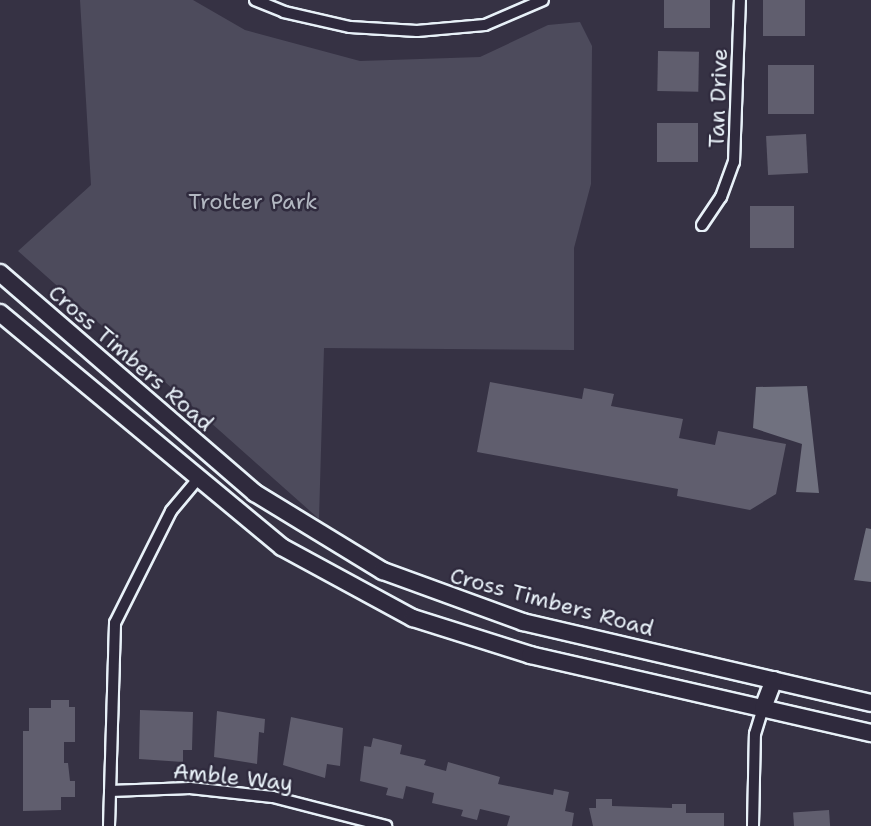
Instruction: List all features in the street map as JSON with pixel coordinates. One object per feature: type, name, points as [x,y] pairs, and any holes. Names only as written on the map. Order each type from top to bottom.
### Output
[{"type":"main road","name":"Cross Timbers Road","points":[[0,273],[255,493],[383,571],[523,622],[871,703]]},
{"type":"main road","points":[[0,314],[196,480],[282,547],[413,618],[519,652],[871,733]]},
{"type":"main road","points":[[763,708],[774,680]]},
{"type":"street","points":[[255,0],[284,12],[350,27],[417,31],[485,25],[543,0]]},
{"type":"street","name":"Tan Drive","points":[[702,225],[721,197],[734,162],[740,0]]},
{"type":"street","points":[[109,826],[115,623],[171,511],[196,480]]},
{"type":"street","points":[[753,826],[755,734],[763,708]]},
{"type":"street","name":"Amble Way","points":[[110,791],[190,788],[273,797],[386,826]]},
{"type":"green space","name":"Trotter Park","points":[[80,0],[193,0],[245,30],[360,61],[480,57],[548,25],[580,22],[592,46],[591,184],[574,248],[574,350],[324,348],[319,519],[18,251],[91,185]]},
{"type":"water","points":[[807,386],[819,493],[796,492],[802,444],[753,428],[756,387]]},
{"type":"water","points":[[866,528],[871,529],[871,582],[854,580]]},
{"type":"building","points":[[664,0],[710,0],[710,28],[664,28]]},
{"type":"building","points":[[763,0],[805,0],[805,36],[763,36]]},
{"type":"building","points":[[658,51],[699,52],[698,92],[657,91]]},
{"type":"building","points":[[768,65],[814,65],[814,114],[768,114]]},
{"type":"building","points":[[657,123],[698,123],[698,162],[657,162]]},
{"type":"building","points":[[806,134],[808,173],[768,175],[766,136]]},
{"type":"building","points":[[750,206],[794,206],[794,248],[750,248]]},
{"type":"building","points":[[490,382],[582,399],[584,388],[614,394],[611,406],[683,419],[679,438],[715,445],[718,431],[786,444],[776,494],[750,510],[677,496],[678,489],[477,452]]},
{"type":"building","points":[[51,700],[69,700],[69,707],[75,707],[75,742],[64,742],[64,763],[68,763],[70,781],[75,781],[75,797],[61,797],[61,810],[23,811],[23,731],[29,731],[29,708],[51,708]]},
{"type":"building","points":[[140,710],[193,712],[192,750],[183,750],[183,762],[139,759]]},
{"type":"building","points":[[217,711],[265,719],[264,733],[259,732],[257,764],[214,757]]},
{"type":"building","points":[[291,717],[343,728],[340,766],[327,764],[325,778],[283,765]]},
{"type":"building","points":[[373,738],[402,745],[400,754],[426,760],[424,765],[446,771],[448,762],[500,777],[498,784],[553,795],[554,789],[569,792],[565,811],[574,813],[572,826],[507,826],[510,816],[480,809],[477,820],[461,816],[463,810],[432,803],[434,793],[406,786],[403,799],[386,795],[388,788],[360,781],[364,746],[371,747]]},
{"type":"building","points":[[596,799],[612,799],[612,806],[672,808],[672,804],[686,804],[686,813],[724,813],[724,826],[593,826],[589,808],[596,808]]},
{"type":"building","points":[[829,810],[830,826],[794,826],[793,813]]}]
